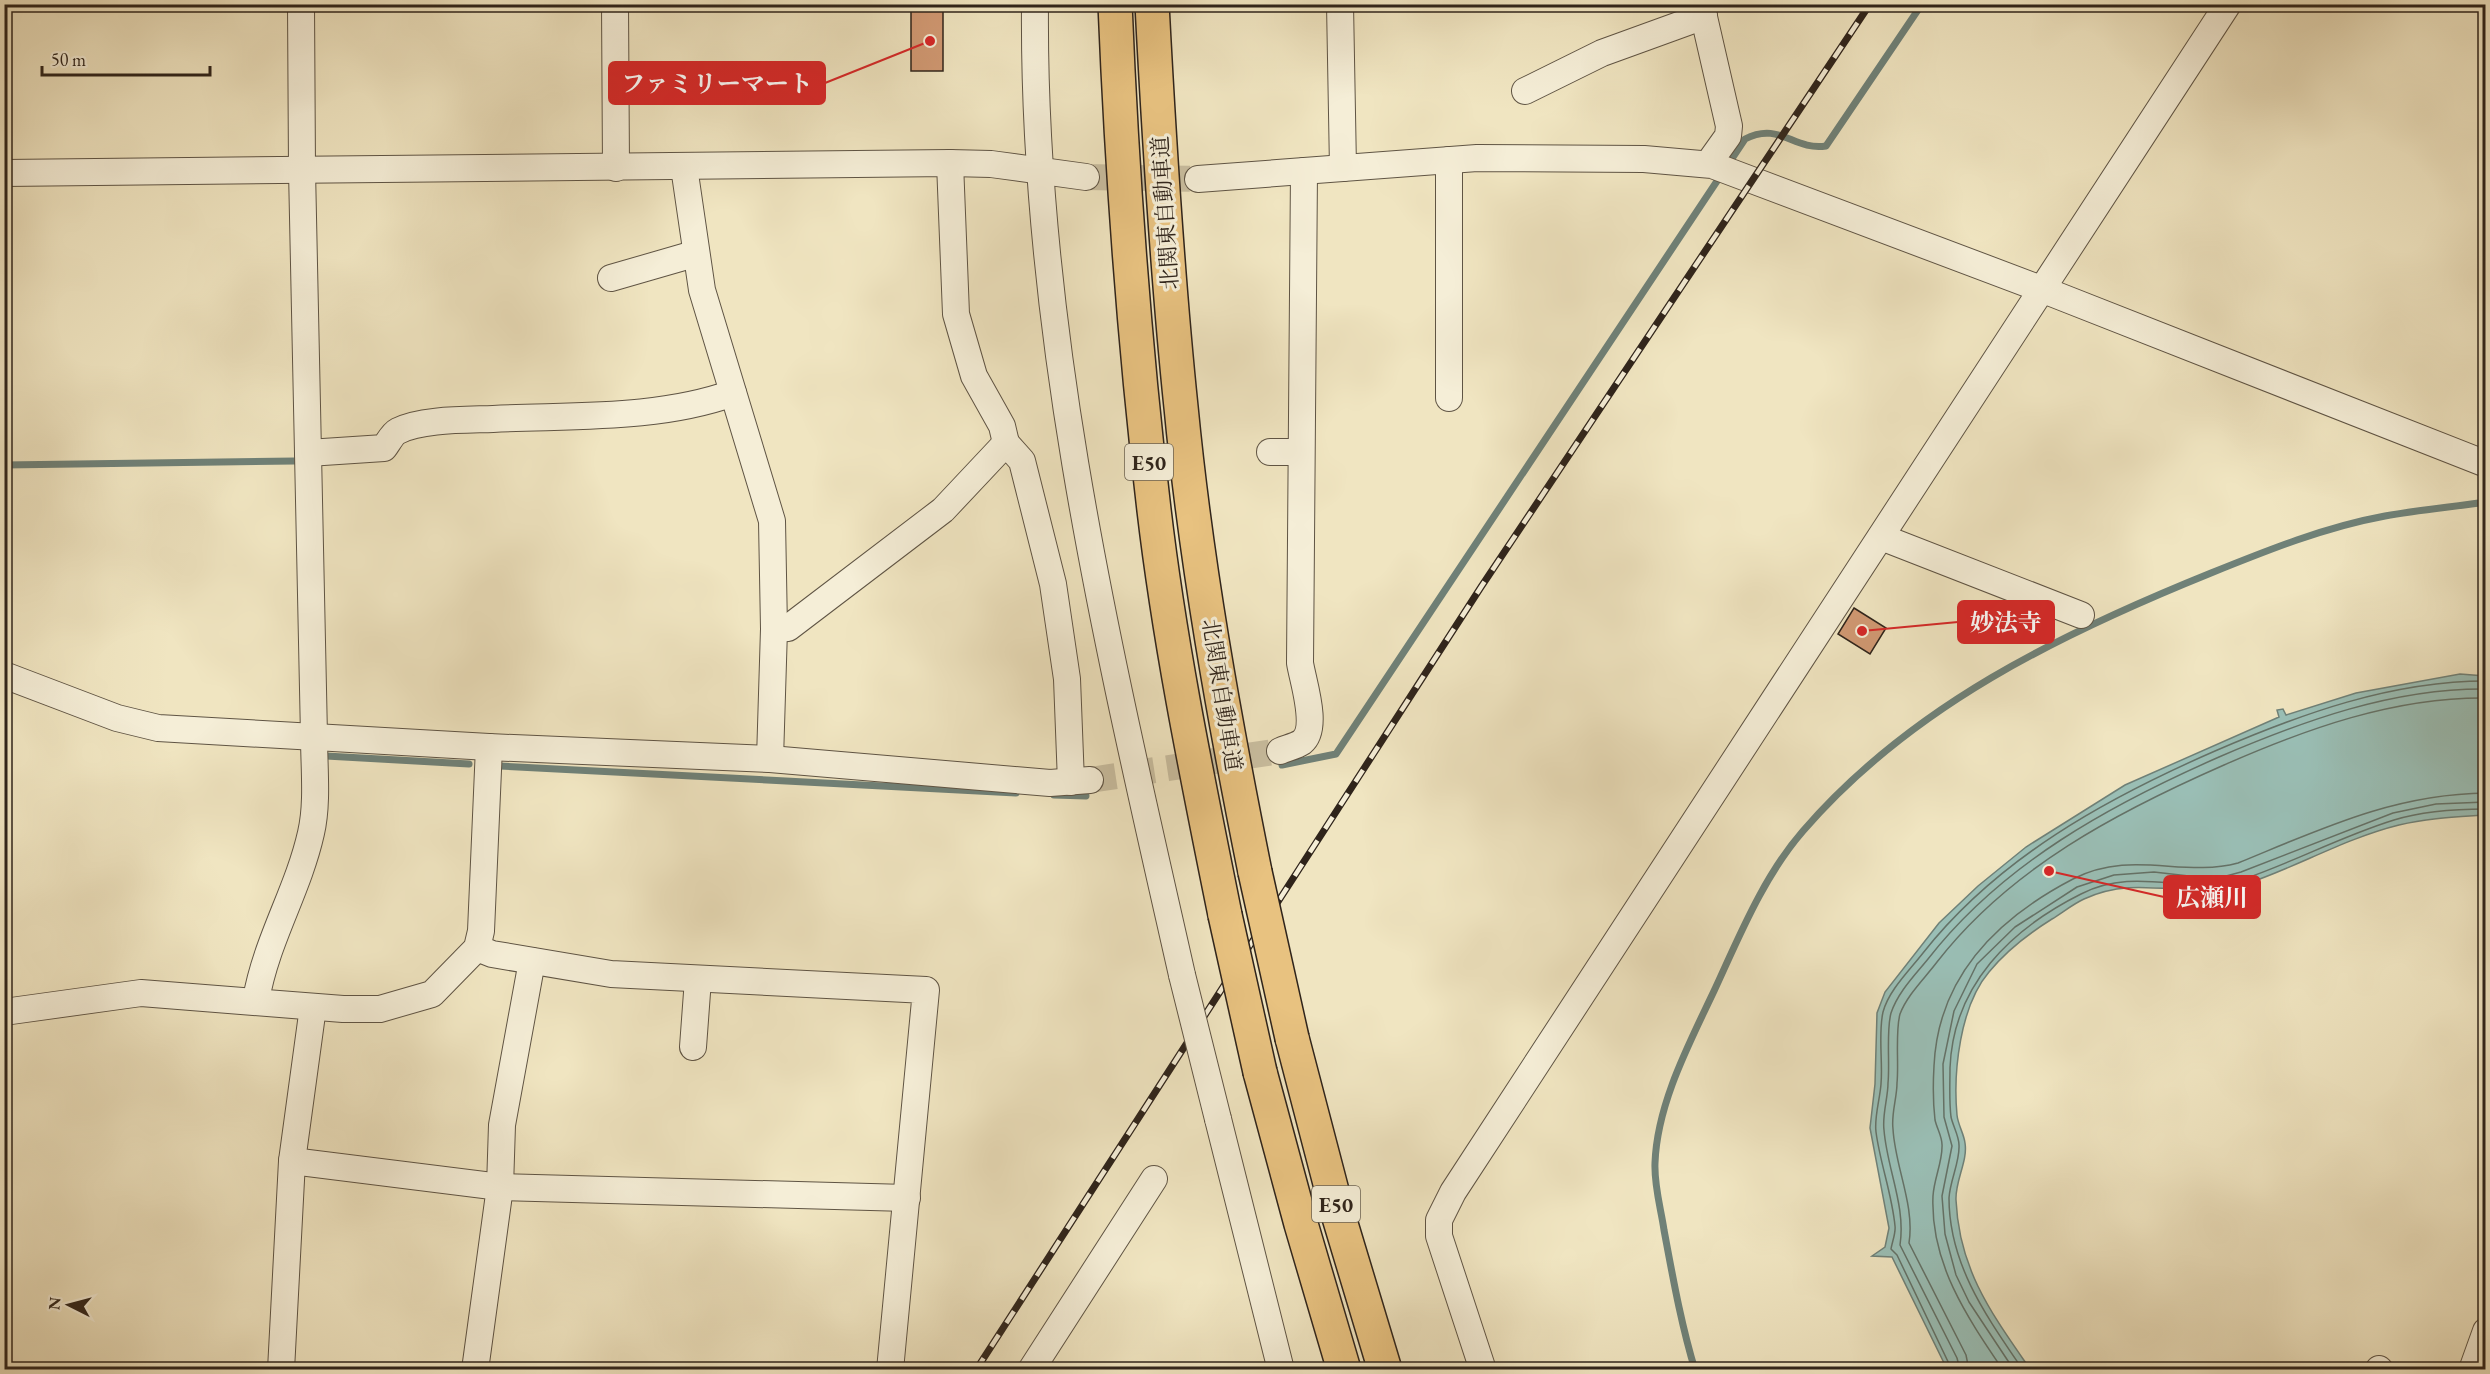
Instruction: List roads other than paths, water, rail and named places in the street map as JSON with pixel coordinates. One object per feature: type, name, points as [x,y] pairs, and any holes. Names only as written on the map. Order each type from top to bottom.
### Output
[{"type":"highway","name":"北関東自動車道","points":[[1114,4],[1127,247],[1154,512],[1195,766],[1260,1072],[1344,1370]]},
{"type":"highway","name":"北関東自動車道","points":[[1152,4],[1161,166],[1181,408],[1214,648],[1234,770],[1292,1038],[1338,1214],[1385,1370]]},
{"type":"street","points":[[256,1000],[262,967],[312,832],[314,736],[302,170],[301,4]]},
{"type":"street","points":[[615,4],[616,168]]},
{"type":"street","points":[[1035,4],[1038,169],[1057,353],[1074,457],[1121,702],[1182,975],[1281,1370]]},
{"type":"street","points":[[1340,4],[1343,168]]},
{"type":"street","points":[[1483,1370],[1439,1236],[1439,1220],[1453,1192],[2228,4]]},
{"type":"street","points":[[1525,91],[1602,53],[1703,10],[1730,126],[1728,136],[1708,164]]},
{"type":"street","points":[[1198,179],[1477,158],[1644,159],[1708,164],[2041,289],[2486,464]]},
{"type":"street","points":[[1449,160],[1449,398]]},
{"type":"street","points":[[4,173],[950,163],[991,164],[1086,177]]},
{"type":"street","points":[[4,675],[143,726],[489,747],[770,759],[1050,783],[1081,781],[1053,584],[1014,452],[974,376],[956,314],[950,163]]},
{"type":"street","points":[[684,167],[694,254],[715,342],[772,522],[774,629],[770,759]]},
{"type":"street","points":[[1280,751],[1301,743],[1310,733],[1311,720],[1300,663],[1304,171]]},
{"type":"street","points":[[611,278],[694,254]]},
{"type":"street","points":[[308,453],[384,448],[395,432],[420,425],[476,420],[628,414],[709,402],[733,393]]},
{"type":"street","points":[[774,629],[788,628],[943,510],[1014,452]]},
{"type":"street","points":[[1270,452],[1300,452]]},
{"type":"street","points":[[1881,537],[2081,615]]},
{"type":"street","points":[[4,1011],[125,993],[256,1000],[313,1007],[380,1009],[432,994],[477,948],[484,905],[489,747]]},
{"type":"street","points":[[477,948],[492,954],[611,974],[926,990],[890,1370]]},
{"type":"street","points":[[476,1370],[500,1187],[502,1125],[532,961]]},
{"type":"street","points":[[693,1047],[698,980]]},
{"type":"street","points":[[281,1370],[292,1161],[313,1007]]},
{"type":"street","points":[[292,1161],[500,1187],[907,1198]]},
{"type":"street","points":[[1031,1370],[1154,1179]]},
{"type":"street","points":[[2472,1370],[2486,1331]]},
{"type":"water","points":[[2460,674],[2485,676],[2485,815],[2442,818],[2399,825],[2341,845],[2265,877],[2226,889],[2206,891],[2146,887],[2105,891],[2080,901],[2035,931],[1989,972],[1971,1003],[1965,1021],[1958,1060],[1957,1115],[1965,1150],[1956,1193],[1958,1225],[1963,1248],[1980,1290],[2030,1369],[1947,1369],[1892,1257],[1872,1256],[1885,1247],[1889,1228],[1870,1128],[1875,1084],[1877,1013],[1885,992],[1939,923],[1978,886],[2026,847],[2125,785],[2279,717],[2277,710],[2283,709],[2286,715],[2356,693]]},
{"type":"waterway","points":[[1282,765],[1336,754],[1745,139],[1757,134],[1768,133],[1804,144],[1826,146],[1922,4]]},
{"type":"waterway","points":[[4,465],[295,461]]},
{"type":"waterway","points":[[1695,1370],[1678,1301],[1658,1197],[1655,1172],[1657,1141],[1676,1075],[1743,929],[1776,868],[1803,831],[1845,787],[1891,747],[1940,711],[1991,678],[2099,621],[2211,573],[2319,533],[2385,516],[2486,502]]},
{"type":"waterway","points":[[326,756],[469,764]]},
{"type":"waterway","points":[[500,766],[1016,793]]},
{"type":"waterway","points":[[1054,795],[1086,796]]},
{"type":"tunnel","points":[[1086,177],[1198,179]]},
{"type":"tunnel","points":[[1090,780],[1280,751]]},
{"type":"railway","points":[[976,1370],[1481,587],[1870,4]]},
{"type":"place","name":"ファミリーマート","points":[[930,41]]},
{"type":"place","name":"妙法寺","points":[[1862,631]]},
{"type":"place","name":"広瀬川","points":[[2049,871]]}]
